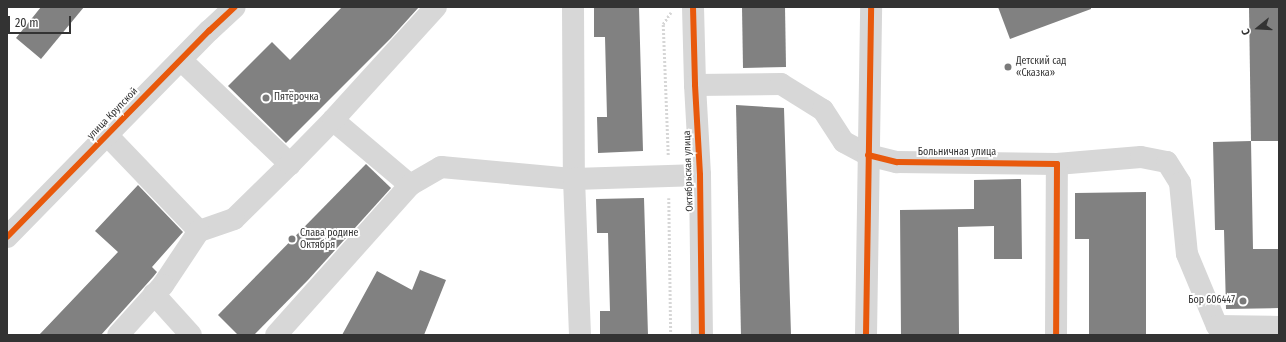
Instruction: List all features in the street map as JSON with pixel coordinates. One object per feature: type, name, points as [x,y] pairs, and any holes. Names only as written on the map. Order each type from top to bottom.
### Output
[{"type":"street","name":"улица Крупской","points":[[7,237],[181,60],[236,7]]},
{"type":"street","points":[[118,335],[163,285],[199,231],[234,219],[333,120],[436,7]]},
{"type":"street","points":[[573,7],[574,179],[580,335]]},
{"type":"street","name":"Октябрьская улица","points":[[693,7],[694,85],[700,175],[702,335]]},
{"type":"street","points":[[866,335],[871,7]]},
{"type":"street","points":[[181,60],[290,164]]},
{"type":"street","name":"Больничная улица","points":[[694,85],[781,84],[823,110],[844,142],[868,155],[897,162],[1057,164],[1141,157],[1166,162],[1180,183],[1187,254],[1210,331]]},
{"type":"street","points":[[333,120],[410,185]]},
{"type":"street","points":[[107,135],[199,231]]},
{"type":"street","points":[[1056,335],[1057,164]]},
{"type":"street","points":[[276,335],[410,185],[441,167],[574,179],[700,175]]},
{"type":"street","points":[[154,294],[191,335]]},
{"type":"street","points":[[1210,331],[1279,327]]},
{"type":"building","points":[[41,7],[84,7],[41,59],[16,38]]},
{"type":"building","points":[[342,7],[419,7],[391,38],[286,143],[228,86],[272,42],[290,60]]},
{"type":"building","points":[[594,7],[639,7],[643,151],[598,153],[597,117],[607,117],[605,37],[594,37]]},
{"type":"building","points":[[742,7],[785,7],[786,67],[743,68]]},
{"type":"building","points":[[998,7],[1091,7],[1091,9],[1010,39]]},
{"type":"building","points":[[1249,7],[1279,7],[1279,141],[1251,141]]},
{"type":"building","points":[[736,105],[784,108],[791,335],[741,335]]},
{"type":"building","points":[[1251,141],[1253,249],[1279,249],[1279,308],[1226,309],[1224,230],[1215,230],[1213,142]]},
{"type":"building","points":[[366,164],[391,188],[308,280],[254,335],[238,335],[218,315]]},
{"type":"building","points":[[1021,179],[1022,259],[994,259],[994,226],[958,227],[959,335],[901,335],[900,210],[974,209],[974,180]]},
{"type":"building","points":[[138,185],[183,232],[152,267],[157,272],[101,335],[39,335],[118,252],[95,231]]},
{"type":"building","points":[[1146,192],[1146,335],[1089,335],[1089,239],[1075,239],[1075,193]]},
{"type":"building","points":[[644,198],[648,335],[600,335],[600,311],[610,311],[608,233],[597,233],[596,199]]},
{"type":"building","points":[[420,270],[446,280],[424,335],[342,335],[377,271],[412,290]]},
{"type":"cycle path","points":[[7,237],[209,31],[235,7]]},
{"type":"cycle path","points":[[693,7],[695,85],[700,175],[702,335]]},
{"type":"cycle path","points":[[866,335],[871,7]]},
{"type":"cycle path","points":[[868,155],[897,162],[1057,164],[1056,335]]},
{"type":"place","name":"Детский сад «Сказка»","points":[[1008,67]]},
{"type":"place","name":"Пятёрочка","points":[[266,98]]},
{"type":"place","name":"Слава родине Октября","points":[[292,239]]},
{"type":"place","name":"Бор 606447","points":[[1243,301]]}]
